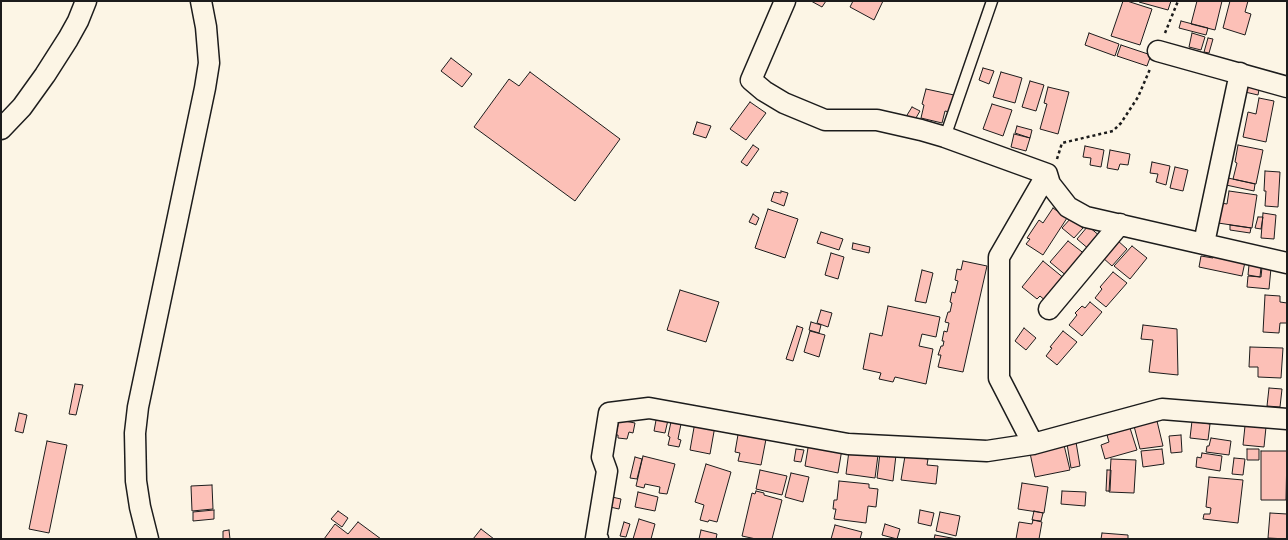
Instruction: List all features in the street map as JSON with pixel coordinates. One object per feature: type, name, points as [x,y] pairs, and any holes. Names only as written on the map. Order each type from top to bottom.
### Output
[{"type":"street","points":[[1,129],[22,107],[45,75],[68,39],[86,1]]},
{"type":"street","points":[[148,539],[140,507],[136,481],[135,433],[138,407],[209,63],[206,27],[201,1]]},
{"type":"street","points":[[785,1],[751,80],[764,91],[784,103],[825,120],[877,120],[945,137],[1048,179],[1068,207],[1086,217],[1287,263]]},
{"type":"street","points":[[1158,51],[1287,87]]},
{"type":"street","points":[[1204,243],[1240,73]]},
{"type":"street","points":[[1033,444],[999,378],[999,257],[1048,179]]},
{"type":"street","points":[[1049,309],[1120,224]]},
{"type":"street","points":[[598,539],[596,538],[607,471],[602,456],[609,413],[649,408],[848,444],[987,451],[1033,444],[1162,409],[1287,419]]},
{"type":"lane","points":[[945,137],[992,1]]},
{"type":"path","points":[[1048,179],[1062,143],[1112,131],[1121,122],[1138,97],[1178,1]]},
{"type":"building","points":[[811,1],[826,1],[822,7]]},
{"type":"building","points":[[853,1],[883,1],[874,20],[850,7]]},
{"type":"building","points":[[1123,1],[1152,9],[1140,45],[1111,36]]},
{"type":"building","points":[[1139,1],[1171,1],[1168,10]]},
{"type":"building","points":[[1197,1],[1222,1],[1215,30],[1191,24]]},
{"type":"building","points":[[1230,1],[1248,1],[1245,12],[1251,14],[1245,35],[1223,28]]},
{"type":"building","points":[[1181,21],[1208,28],[1206,35],[1179,28]]},
{"type":"building","points":[[1089,33],[1119,44],[1115,56],[1085,45]]},
{"type":"building","points":[[1192,33],[1205,37],[1201,50],[1189,47]]},
{"type":"building","points":[[1208,38],[1213,39],[1209,53],[1204,52]]},
{"type":"building","points":[[1121,45],[1151,55],[1147,66],[1117,56]]},
{"type":"building","points":[[451,58],[472,74],[462,87],[441,71]]},
{"type":"building","points":[[983,68],[994,71],[989,84],[979,80]]},
{"type":"building","points":[[530,72],[620,139],[575,201],[474,127],[509,79],[519,86]]},
{"type":"building","points":[[1001,72],[1022,78],[1015,103],[993,97]]},
{"type":"building","points":[[1030,81],[1044,85],[1036,111],[1022,107]]},
{"type":"building","points":[[1247,82],[1260,84],[1258,95],[1245,92]]},
{"type":"building","points":[[1048,87],[1069,92],[1058,134],[1040,129],[1047,104],[1044,103]]},
{"type":"building","points":[[926,89],[954,95],[949,112],[945,111],[942,123],[921,118],[924,105],[922,104]]},
{"type":"building","points":[[1259,98],[1274,101],[1266,142],[1243,137],[1248,112],[1256,114]]},
{"type":"building","points":[[750,102],[766,113],[746,140],[730,129]]},
{"type":"building","points":[[992,104],[1012,110],[1003,136],[983,129]]},
{"type":"building","points":[[912,107],[920,111],[913,123],[904,120]]},
{"type":"building","points":[[697,122],[711,126],[706,138],[693,134]]},
{"type":"building","points":[[1017,126],[1032,130],[1030,138],[1015,133]]},
{"type":"building","points":[[1014,134],[1030,138],[1026,151],[1011,147]]},
{"type":"building","points":[[753,145],[759,149],[747,166],[741,162]]},
{"type":"building","points":[[1238,145],[1263,150],[1256,184],[1233,179],[1237,163],[1235,162]]},
{"type":"building","points":[[1085,146],[1104,150],[1101,167],[1090,165],[1091,158],[1083,157]]},
{"type":"building","points":[[1110,150],[1130,154],[1128,165],[1120,164],[1118,170],[1107,168]]},
{"type":"building","points":[[1152,162],[1170,166],[1166,185],[1156,182],[1158,174],[1150,173]]},
{"type":"building","points":[[1175,167],[1188,170],[1183,191],[1170,188]]},
{"type":"building","points":[[1265,171],[1280,172],[1278,207],[1265,206]]},
{"type":"building","points":[[1228,178],[1255,184],[1254,191],[1226,185]]},
{"type":"building","points":[[781,191],[788,193],[784,206],[771,201],[774,192],[781,193]]},
{"type":"building","points":[[1229,191],[1257,195],[1252,228],[1218,223],[1221,203],[1227,204]]},
{"type":"building","points":[[1053,208],[1067,218],[1043,255],[1026,244],[1030,239],[1027,238],[1039,220],[1043,223]]},
{"type":"building","points":[[768,209],[798,219],[785,258],[755,248]]},
{"type":"building","points":[[1263,213],[1276,215],[1274,239],[1261,238]]},
{"type":"building","points":[[753,214],[759,218],[756,225],[749,222]]},
{"type":"building","points":[[1258,217],[1263,217],[1261,229],[1255,228]]},
{"type":"building","points":[[1071,218],[1083,228],[1074,238],[1062,228]]},
{"type":"building","points":[[1230,225],[1251,228],[1250,233],[1230,230]]},
{"type":"building","points":[[1088,226],[1101,237],[1090,250],[1077,239]]},
{"type":"building","points":[[821,232],[843,239],[839,250],[817,243]]},
{"type":"building","points":[[1117,240],[1127,249],[1112,266],[1102,257]]},
{"type":"building","points":[[1068,241],[1086,255],[1068,277],[1050,262]]},
{"type":"building","points":[[853,243],[870,247],[869,253],[852,249]]},
{"type":"building","points":[[1132,246],[1147,258],[1130,279],[1114,266]]},
{"type":"building","points":[[831,253],[844,257],[838,279],[825,275]]},
{"type":"building","points":[[1214,255],[1245,262],[1242,276],[1199,267],[1201,256],[1213,258]]},
{"type":"building","points":[[963,261],[987,266],[963,372],[938,367],[941,355],[938,355],[941,346],[943,346],[944,341],[942,341],[944,331],[947,332],[949,323],[945,322],[948,312],[950,312],[952,292],[955,293],[958,281],[955,280],[957,269],[961,270]]},
{"type":"building","points":[[1043,261],[1065,279],[1047,302],[1040,296],[1037,299],[1022,287]]},
{"type":"building","points":[[1249,265],[1261,267],[1260,277],[1248,275]]},
{"type":"building","points":[[1262,267],[1271,268],[1269,289],[1247,287],[1248,276],[1261,277]]},
{"type":"building","points":[[922,270],[933,273],[926,303],[915,301]]},
{"type":"building","points":[[1113,272],[1127,283],[1106,307],[1095,298],[1102,289],[1100,287]]},
{"type":"building","points":[[680,290],[719,302],[706,342],[667,330]]},
{"type":"building","points":[[1265,295],[1280,296],[1280,302],[1287,303],[1287,323],[1280,323],[1279,333],[1263,332]]},
{"type":"building","points":[[1090,302],[1102,312],[1082,336],[1069,325],[1077,315],[1075,313],[1082,306],[1085,308]]},
{"type":"building","points":[[888,306],[940,317],[936,337],[922,334],[919,346],[933,349],[926,384],[895,377],[893,382],[879,379],[881,373],[863,369],[870,333],[882,336]]},
{"type":"building","points":[[821,310],[832,313],[828,327],[817,323]]},
{"type":"building","points":[[811,322],[821,325],[819,333],[809,330]]},
{"type":"building","points":[[1143,325],[1177,329],[1178,375],[1149,372],[1153,340],[1141,339]]},
{"type":"building","points":[[797,326],[803,328],[793,361],[786,359]]},
{"type":"building","points":[[1024,328],[1036,338],[1026,350],[1015,341]]},
{"type":"building","points":[[810,331],[825,335],[819,357],[804,352]]},
{"type":"building","points":[[1063,331],[1077,342],[1057,365],[1046,356],[1052,348],[1050,347]]},
{"type":"building","points":[[1250,347],[1283,348],[1281,378],[1258,377],[1258,367],[1249,367]]},
{"type":"building","points":[[75,384],[83,385],[76,415],[69,414]]},
{"type":"building","points":[[1269,388],[1282,389],[1280,407],[1267,406]]},
{"type":"building","points":[[19,413],[27,415],[23,433],[15,431]]},
{"type":"building","points":[[657,415],[668,420],[665,433],[654,431]]},
{"type":"building","points":[[672,417],[682,419],[678,439],[681,440],[679,447],[668,445],[670,437],[668,436]]},
{"type":"building","points":[[619,420],[635,423],[633,433],[629,432],[627,439],[618,438],[618,435],[616,435]]},
{"type":"building","points":[[1157,421],[1163,446],[1140,449],[1134,426]]},
{"type":"building","points":[[1192,421],[1210,424],[1208,440],[1190,438]]},
{"type":"building","points":[[695,422],[715,426],[710,454],[690,450]]},
{"type":"building","points":[[1245,426],[1266,427],[1264,447],[1243,445]]},
{"type":"building","points":[[1130,428],[1137,450],[1105,459],[1101,445],[1109,442],[1107,435]]},
{"type":"building","points":[[739,429],[767,434],[761,465],[738,461],[740,453],[735,452]]},
{"type":"building","points":[[1181,435],[1182,452],[1171,453],[1169,436]]},
{"type":"building","points":[[1211,438],[1231,441],[1229,455],[1206,452]]},
{"type":"building","points":[[47,441],[67,445],[49,533],[29,529]]},
{"type":"building","points":[[809,442],[842,449],[838,473],[805,466]]},
{"type":"building","points":[[1076,442],[1080,466],[1071,468],[1067,444]]},
{"type":"building","points":[[1064,445],[1070,470],[1035,477],[1030,453]]},
{"type":"building","points":[[796,449],[804,450],[801,462],[794,461]]},
{"type":"building","points":[[1162,449],[1164,464],[1143,467],[1141,451]]},
{"type":"building","points":[[1247,449],[1259,449],[1259,460],[1247,460]]},
{"type":"building","points":[[849,451],[878,455],[875,478],[846,474]]},
{"type":"building","points":[[1261,451],[1287,451],[1286,500],[1261,500]]},
{"type":"building","points":[[880,453],[896,455],[893,481],[877,478]]},
{"type":"building","points":[[1202,453],[1222,456],[1220,471],[1196,467],[1197,457],[1201,458]]},
{"type":"building","points":[[643,456],[675,464],[667,494],[659,493],[660,487],[645,484],[644,488],[636,486]]},
{"type":"building","points":[[905,456],[928,459],[927,465],[938,466],[936,484],[901,480]]},
{"type":"building","points":[[635,457],[642,459],[637,479],[630,478]]},
{"type":"building","points":[[1234,458],[1245,459],[1243,475],[1232,474]]},
{"type":"building","points":[[1111,459],[1136,460],[1134,493],[1109,492]]},
{"type":"building","points":[[706,464],[731,472],[717,522],[700,520],[704,505],[695,502]]},
{"type":"building","points":[[760,470],[787,476],[782,495],[756,489]]},
{"type":"building","points":[[1107,470],[1111,470],[1110,491],[1106,491]]},
{"type":"building","points":[[791,473],[809,477],[803,502],[785,497]]},
{"type":"building","points":[[1209,477],[1243,480],[1238,523],[1203,519],[1204,514],[1210,514],[1211,508],[1206,507]]},
{"type":"building","points":[[839,481],[869,484],[869,488],[878,489],[876,507],[868,506],[866,523],[834,519],[836,509],[833,509],[834,500],[837,500]]},
{"type":"building","points":[[1022,483],[1048,487],[1044,513],[1018,509]]},
{"type":"building","points":[[212,485],[213,509],[192,511],[191,486]]},
{"type":"building","points":[[756,491],[782,500],[772,539],[756,539],[742,536],[752,493],[755,494]]},
{"type":"building","points":[[1062,491],[1086,492],[1085,506],[1061,504]]},
{"type":"building","points":[[638,492],[658,497],[655,511],[635,507]]},
{"type":"building","points":[[612,497],[621,499],[619,509],[610,507]]},
{"type":"building","points":[[214,510],[214,519],[193,521],[193,512]]},
{"type":"building","points":[[920,510],[934,513],[931,526],[918,523]]},
{"type":"building","points":[[338,511],[348,518],[342,527],[331,519]]},
{"type":"building","points":[[1034,511],[1043,513],[1041,521],[1032,520]]},
{"type":"building","points":[[940,512],[960,516],[956,536],[936,531]]},
{"type":"building","points":[[1270,513],[1287,514],[1287,539],[1268,538]]},
{"type":"building","points":[[639,519],[655,524],[651,539],[633,539]]},
{"type":"building","points":[[1033,520],[1042,522],[1039,539],[1016,539],[1019,522],[1032,524]]},
{"type":"building","points":[[358,522],[381,539],[324,539],[335,524],[348,534]]},
{"type":"building","points":[[624,522],[630,524],[626,537],[620,536]]},
{"type":"building","points":[[885,524],[900,529],[897,539],[882,535]]},
{"type":"building","points":[[835,525],[862,532],[860,539],[831,539]]},
{"type":"building","points":[[481,529],[494,539],[473,539]]},
{"type":"building","points":[[229,530],[230,539],[223,539],[223,531]]},
{"type":"building","points":[[701,530],[717,534],[716,539],[699,539]]},
{"type":"building","points":[[1102,533],[1128,535],[1128,539],[1101,539]]},
{"type":"building","points":[[935,535],[957,539],[934,539]]}]
